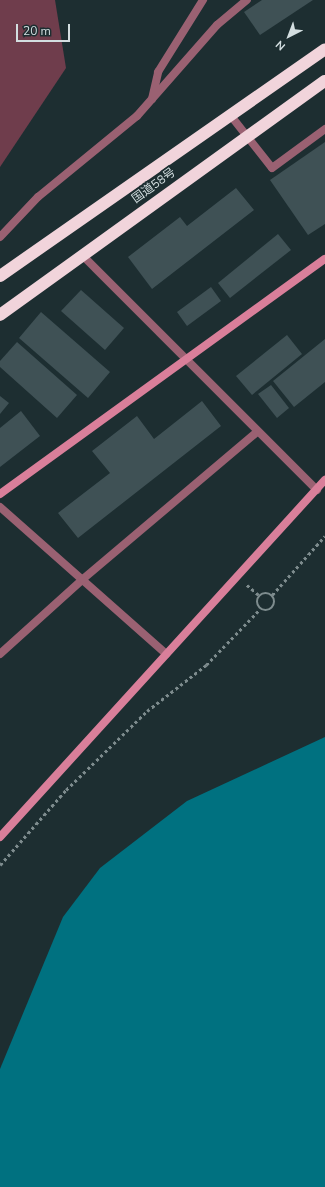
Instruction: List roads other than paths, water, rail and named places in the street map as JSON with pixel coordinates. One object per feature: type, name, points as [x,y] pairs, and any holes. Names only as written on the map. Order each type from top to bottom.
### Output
[{"type":"highway","name":"国道58号","points":[[0,276],[325,49]]},
{"type":"highway","name":"国道58号","points":[[0,315],[246,136],[325,81]]},
{"type":"street","points":[[152,100],[158,72],[203,0]]},
{"type":"street","points":[[0,237],[38,197],[152,100],[217,25],[247,0]]},
{"type":"street","points":[[231,116],[272,168],[325,128]]},
{"type":"street","points":[[83,256],[256,433],[317,490]]},
{"type":"street","points":[[0,494],[184,359],[325,260]]},
{"type":"street","points":[[0,654],[83,579],[256,433]]},
{"type":"street","points":[[0,837],[325,480]]},
{"type":"street","points":[[0,507],[166,654]]},
{"type":"water","points":[[325,737],[325,1187],[0,1187],[0,1069],[63,917],[100,868],[187,801]]}]
